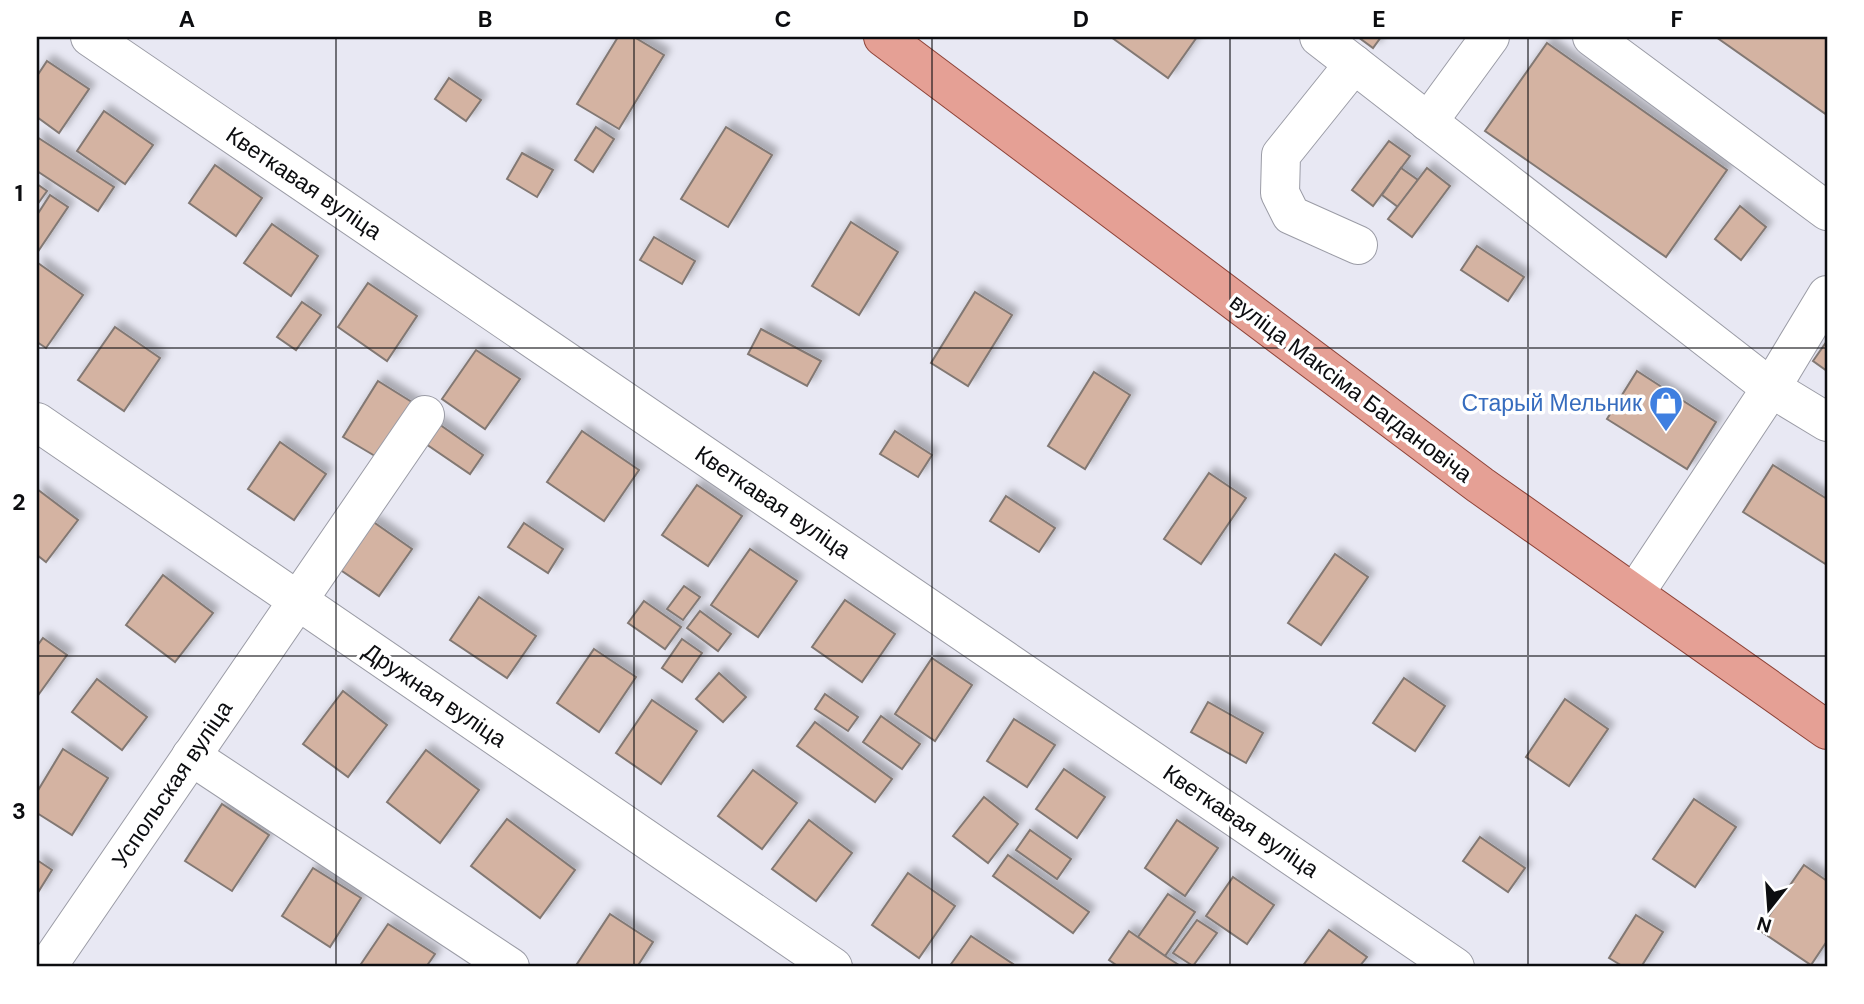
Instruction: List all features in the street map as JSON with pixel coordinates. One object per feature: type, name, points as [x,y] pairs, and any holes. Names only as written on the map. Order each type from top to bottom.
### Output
[{"type":"main road","name":"вуліца Максіма Багдановіча","points":[[883,37],[1480,485],[1827,730]]},
{"type":"street","name":"Кветкавая вуліца","points":[[90,37],[1455,967]]},
{"type":"street","points":[[1320,37],[1771,388],[1827,422]]},
{"type":"street","points":[[1429,122],[1490,37]]},
{"type":"street","points":[[1592,37],[1827,211]]},
{"type":"street","points":[[1354,64],[1281,155],[1280,193],[1291,215],[1358,245]]},
{"type":"street","points":[[1635,593],[1771,388],[1827,295]]},
{"type":"street","name":"Успольская вуліца","points":[[47,967],[425,415]]},
{"type":"street","name":"Дружная вуліца","points":[[37,422],[834,967]]},
{"type":"street","points":[[191,756],[464,954],[510,967]]},
{"type":"building","points":[[618,37],[634,37],[664,55],[619,129],[577,104]]},
{"type":"building","points":[[1111,37],[1197,37],[1168,78]]},
{"type":"building","points":[[1358,37],[1381,37],[1373,48]]},
{"type":"building","points":[[1716,37],[1827,37],[1827,115]]},
{"type":"building","points":[[1547,43],[1727,170],[1666,257],[1485,131]]},
{"type":"building","points":[[47,61],[89,89],[59,133],[37,117],[37,76]]},
{"type":"building","points":[[449,78],[481,100],[466,121],[435,99]]},
{"type":"building","points":[[104,111],[153,145],[125,184],[77,151]]},
{"type":"building","points":[[596,127],[614,139],[593,172],[575,160]]},
{"type":"building","points":[[726,127],[772,155],[728,227],[681,199]]},
{"type":"building","points":[[37,137],[114,187],[98,211],[37,171]]},
{"type":"building","points":[[1389,141],[1410,156],[1373,206],[1352,190]]},
{"type":"building","points":[[522,153],[553,170],[537,197],[507,179]]},
{"type":"building","points":[[215,165],[262,198],[236,236],[189,203]]},
{"type":"building","points":[[1401,168],[1418,180],[1398,207],[1382,195]]},
{"type":"building","points":[[1427,168],[1450,186],[1412,237],[1388,219]]},
{"type":"building","points":[[37,184],[47,191],[37,205]]},
{"type":"building","points":[[50,195],[68,207],[37,253],[37,215]]},
{"type":"building","points":[[1740,206],[1766,227],[1741,260],[1715,239]]},
{"type":"building","points":[[851,222],[898,252],[859,315],[812,286]]},
{"type":"building","points":[[272,224],[318,256],[291,296],[244,263]]},
{"type":"building","points":[[654,237],[695,261],[682,284],[640,260]]},
{"type":"building","points":[[1477,246],[1524,277],[1508,301],[1461,270]]},
{"type":"building","points":[[38,263],[83,295],[46,348],[37,342]]},
{"type":"building","points":[[368,283],[417,316],[387,361],[338,327]]},
{"type":"building","points":[[975,292],[1012,315],[968,386],[931,363]]},
{"type":"building","points":[[302,302],[321,315],[296,350],[277,337]]},
{"type":"building","points":[[115,327],[160,358],[124,411],[78,380]]},
{"type":"building","points":[[761,329],[821,361],[807,386],[748,354]]},
{"type":"building","points":[[1827,341],[1827,371],[1813,361]]},
{"type":"building","points":[[476,350],[520,379],[485,429],[442,399]]},
{"type":"building","points":[[1637,371],[1716,422],[1687,469],[1607,419]]},
{"type":"building","points":[[1094,372],[1130,395],[1085,469],[1048,446]]},
{"type":"building","points":[[378,381],[415,404],[380,459],[343,437]]},
{"type":"building","points":[[436,422],[483,455],[470,474],[423,442]]},
{"type":"building","points":[[582,431],[639,470],[604,521],[547,482]]},
{"type":"building","points":[[895,431],[932,455],[918,477],[880,454]]},
{"type":"building","points":[[280,442],[326,474],[294,520],[248,489]]},
{"type":"building","points":[[1773,465],[1827,499],[1827,565],[1743,512]]},
{"type":"building","points":[[1209,473],[1246,498],[1201,564],[1164,539]]},
{"type":"building","points":[[697,485],[742,516],[708,566],[662,535]]},
{"type":"building","points":[[37,489],[78,520],[46,562],[37,555]]},
{"type":"building","points":[[1006,496],[1055,528],[1039,552],[990,521]]},
{"type":"building","points":[[372,521],[412,549],[379,596],[339,569]]},
{"type":"building","points":[[524,523],[563,549],[548,573],[508,547]]},
{"type":"building","points":[[750,549],[797,581],[758,637],[711,605]]},
{"type":"building","points":[[1335,554],[1368,577],[1321,645],[1288,623]]},
{"type":"building","points":[[163,575],[213,613],[175,662],[126,625]]},
{"type":"building","points":[[684,586],[700,597],[683,620],[667,609]]},
{"type":"building","points":[[479,597],[536,636],[507,678],[450,640]]},
{"type":"building","points":[[845,600],[895,634],[862,682],[812,647]]},
{"type":"building","points":[[644,601],[681,627],[665,649],[628,623]]},
{"type":"building","points":[[700,611],[731,634],[718,651],[687,628]]},
{"type":"building","points":[[43,638],[67,655],[39,694],[37,646]]},
{"type":"building","points":[[682,639],[702,653],[682,682],[662,668]]},
{"type":"building","points":[[594,649],[636,677],[599,732],[557,703]]},
{"type":"building","points":[[932,658],[972,685],[935,741],[895,714]]},
{"type":"building","points":[[719,673],[746,697],[723,722],[696,699]]},
{"type":"building","points":[[1404,678],[1445,706],[1415,751],[1373,723]]},
{"type":"building","points":[[97,679],[147,717],[122,750],[72,712]]},
{"type":"building","points":[[343,691],[387,725],[348,777],[303,744]]},
{"type":"building","points":[[825,694],[858,717],[848,731],[815,709]]},
{"type":"building","points":[[1565,699],[1608,729],[1569,786],[1526,757]]},
{"type":"building","points":[[652,700],[697,731],[661,784],[616,753]]},
{"type":"building","points":[[1208,702],[1263,733],[1246,763],[1191,732]]},
{"type":"building","points":[[881,716],[920,744],[902,769],[863,742]]},
{"type":"building","points":[[1014,719],[1055,745],[1027,787],[987,761]]},
{"type":"building","points":[[815,722],[892,779],[875,802],[797,746]]},
{"type":"building","points":[[63,749],[108,778],[72,835],[37,813],[37,792]]},
{"type":"building","points":[[426,750],[479,790],[440,843],[387,802]]},
{"type":"building","points":[[1064,769],[1105,797],[1077,838],[1036,809]]},
{"type":"building","points":[[753,770],[797,803],[762,849],[718,816]]},
{"type":"building","points":[[984,797],[1018,824],[988,863],[953,836]]},
{"type":"building","points":[[1694,799],[1736,827],[1695,887],[1653,859]]},
{"type":"building","points":[[222,804],[269,835],[232,891],[185,861]]},
{"type":"building","points":[[507,819],[575,870],[540,918],[471,866]]},
{"type":"building","points":[[809,820],[852,853],[816,901],[772,869]]},
{"type":"building","points":[[1177,820],[1218,848],[1185,896],[1145,868]]},
{"type":"building","points":[[1030,830],[1071,859],[1057,879],[1016,850]]},
{"type":"building","points":[[1480,837],[1525,868],[1508,892],[1463,861]]},
{"type":"building","points":[[1008,855],[1089,912],[1073,933],[993,876]]},
{"type":"building","points":[[37,860],[52,870],[37,894]]},
{"type":"building","points":[[1804,865],[1827,881],[1827,941],[1811,965],[1759,930]]},
{"type":"building","points":[[313,868],[361,898],[330,947],[282,916]]},
{"type":"building","points":[[908,873],[955,906],[919,958],[872,925]]},
{"type":"building","points":[[1233,877],[1274,905],[1247,944],[1206,916]]},
{"type":"building","points":[[1168,894],[1195,912],[1165,956],[1138,937]]},
{"type":"building","points":[[610,914],[653,942],[637,967],[575,967]]},
{"type":"building","points":[[1636,915],[1663,932],[1641,967],[1624,967],[1609,958]]},
{"type":"building","points":[[1197,920],[1217,933],[1193,966],[1173,953]]},
{"type":"building","points":[[388,924],[435,954],[426,967],[359,967]]},
{"type":"building","points":[[1329,930],[1367,957],[1359,967],[1302,967]]},
{"type":"building","points":[[1129,931],[1182,967],[1119,967],[1109,960]]},
{"type":"building","points":[[971,936],[1013,964],[1010,967],[949,967]]},
{"type":"place","name":"Старый Мельник","points":[[1666,433]]}]
